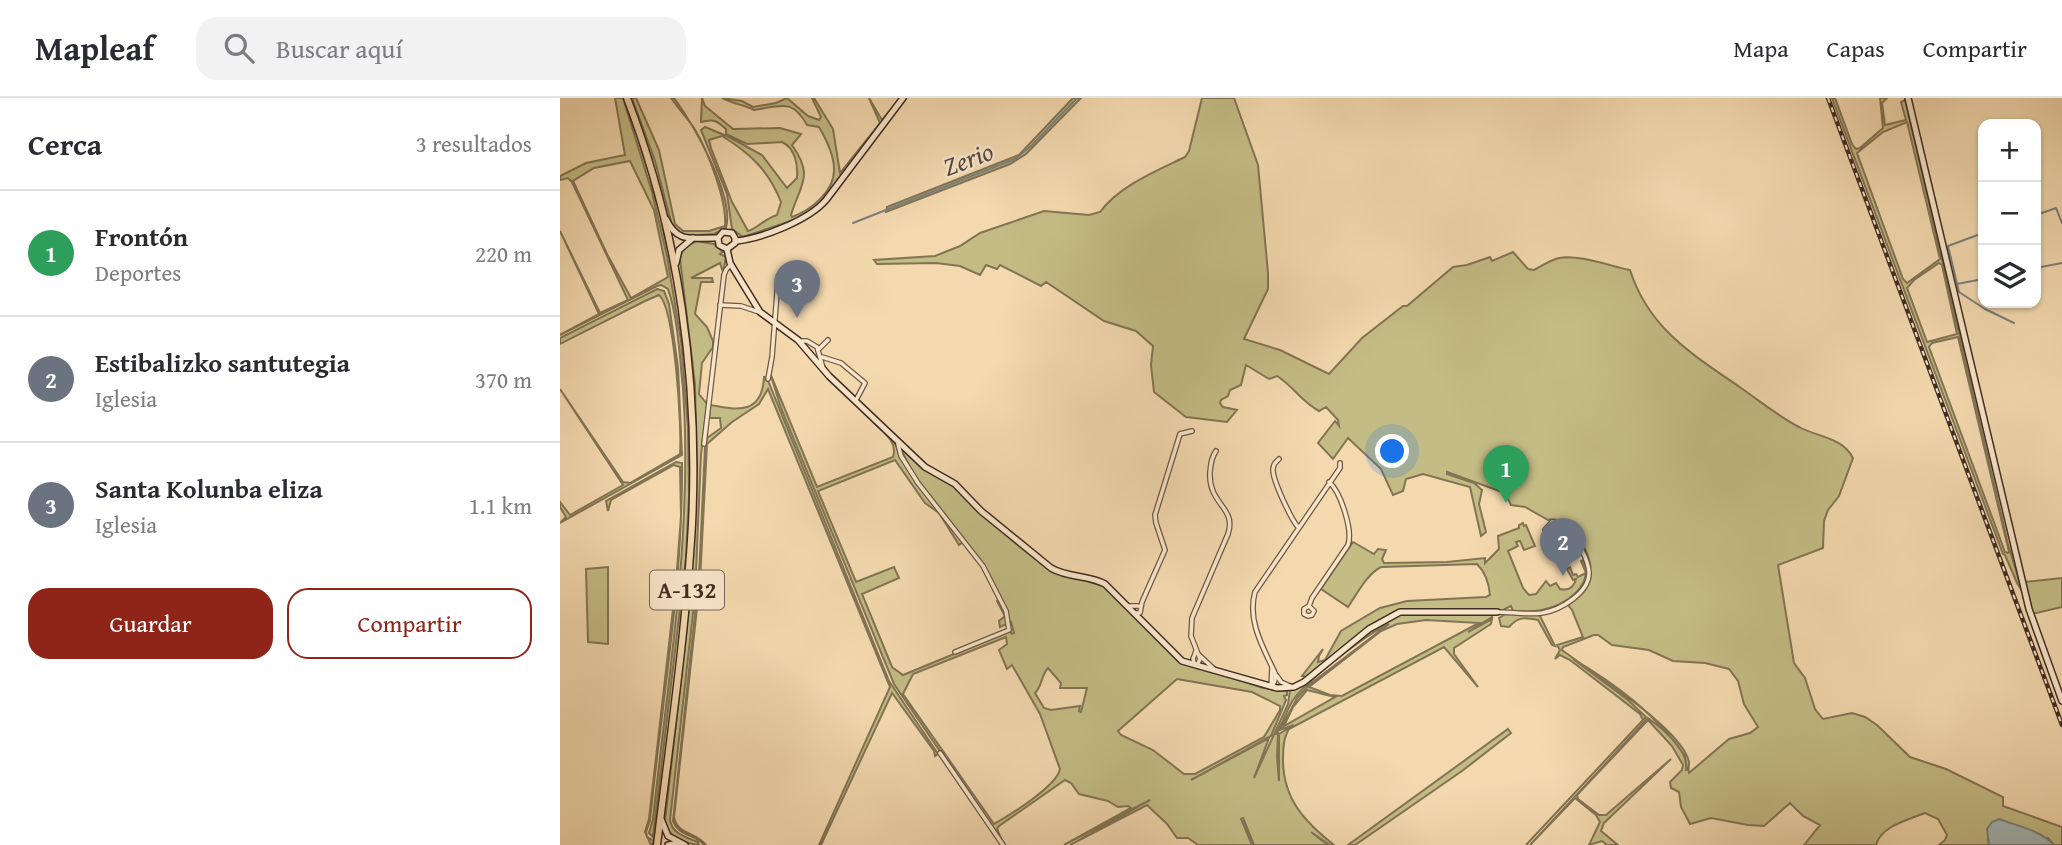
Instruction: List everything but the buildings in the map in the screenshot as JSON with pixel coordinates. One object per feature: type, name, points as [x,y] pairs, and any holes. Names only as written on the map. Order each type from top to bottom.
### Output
[{"type":"main road","name":"A-132","points":[[627,98],[650,164],[676,270],[690,382],[693,448],[692,522],[683,625],[657,841]]},
{"type":"street","points":[[736,241],[796,222],[815,211],[903,98]]},
{"type":"street","points":[[1908,98],[2029,609],[2062,702]]},
{"type":"street","points":[[662,211],[671,229],[680,237],[718,238]]},
{"type":"street","points":[[729,231],[736,241],[733,247],[727,249],[720,247],[718,238],[723,232],[729,231]]},
{"type":"street","points":[[670,244],[680,237]]},
{"type":"street","points":[[676,270],[676,258],[683,246],[693,238]]},
{"type":"street","points":[[670,244],[683,246]]},
{"type":"street","points":[[727,249],[731,264],[760,312]]},
{"type":"street","points":[[704,444],[720,305],[726,270],[731,264]]},
{"type":"street","points":[[768,379],[778,280]]},
{"type":"street","points":[[720,305],[741,306],[760,312],[798,340],[824,370],[929,470],[955,484],[981,510],[1051,568],[1100,582],[1180,660],[1271,688],[1295,686],[1369,629],[1400,612],[1542,613],[1571,601],[1587,581],[1589,572],[1574,537],[1558,522],[1552,522],[1546,527],[1546,535],[1550,540],[1574,537]]},
{"type":"street","points":[[798,340],[807,341],[818,350],[824,370]]},
{"type":"street","points":[[818,350],[828,340]]},
{"type":"street","points":[[822,357],[841,363],[864,383],[856,400]]},
{"type":"street","points":[[1134,613],[1140,613],[1165,550],[1155,520],[1180,434],[1192,431]]},
{"type":"street","points":[[898,442],[901,456],[918,483],[983,566],[1006,611],[1009,630],[955,652]]},
{"type":"street","points":[[1195,666],[1196,654],[1191,636],[1192,618],[1231,523],[1210,487],[1211,457],[1216,451]]},
{"type":"street","points":[[1279,459],[1274,466],[1274,475],[1298,527]]},
{"type":"street","points":[[1271,688],[1272,666],[1254,624],[1253,598],[1258,585],[1340,468],[1340,463]]},
{"type":"street","points":[[1309,606],[1350,538],[1338,494],[1329,482]]},
{"type":"street","points":[[1127,606],[1141,606]]},
{"type":"street","points":[[1141,606],[1145,625]]},
{"type":"street","points":[[1180,660],[1196,654]]},
{"type":"street","points":[[1196,654],[1216,670]]},
{"type":"street","points":[[1273,674],[1281,682],[1295,686]]},
{"type":"street","points":[[1254,683],[1260,683],[1273,674]]},
{"type":"street","points":[[940,753],[1003,845]]},
{"type":"street","points":[[660,816],[668,836],[682,844]]},
{"type":"street","points":[[657,841],[668,836]]},
{"type":"street","points":[[657,841],[668,845],[682,844]]},
{"type":"shaded area","points":[[615,98],[623,98],[652,192],[667,256],[681,340],[688,427],[686,558],[653,837],[649,833],[653,819],[672,658],[685,497],[683,389],[676,325],[668,289],[657,286],[560,335],[599,314],[560,231],[600,313],[628,300],[572,182],[568,178],[560,180],[560,176],[586,163],[625,155]],"holes":[[[630,161],[654,210],[668,277],[631,298],[573,181],[594,168]]]},
{"type":"shaded area","points":[[632,98],[636,98],[659,150],[675,224],[683,231],[709,231],[725,226],[720,190],[706,152],[724,198],[726,228],[714,234],[687,236],[681,235],[672,225],[655,161]]},
{"type":"shaded area","points":[[671,98],[674,98],[690,123],[677,106]]},
{"type":"shaded area","points":[[702,98],[705,106],[733,129],[780,128],[801,134],[792,145],[803,165],[804,180],[792,217],[807,210],[831,185],[834,164],[819,127],[807,125],[802,116],[791,107],[754,110],[722,98],[742,101],[753,107],[787,98],[808,116],[819,120],[821,117],[814,98],[833,129],[840,173],[880,123],[869,98],[882,120],[901,98],[820,205],[794,220],[743,237],[732,229],[727,194],[701,130],[705,127],[762,155],[787,188],[797,178],[795,157],[790,148],[782,142],[747,144],[726,134],[726,129],[716,121],[701,122]],"holes":[[[722,136],[764,172],[781,202],[777,215],[748,231],[732,202],[709,140]]]},
{"type":"shaded area","points":[[1073,98],[1081,98],[1026,154],[1010,164],[886,212],[887,207],[1019,155]]},
{"type":"shaded area","points":[[1202,98],[1234,98],[1258,165],[1268,273],[1268,289],[1244,339],[1280,350],[1329,374],[1362,338],[1403,306],[1407,306],[1453,267],[1490,257],[1492,261],[1513,252],[1528,269],[1534,270],[1552,260],[1567,257],[1630,270],[1648,309],[1689,351],[1784,418],[1829,438],[1848,451],[1853,458],[1839,496],[1828,510],[1824,521],[1823,548],[1778,565],[1794,663],[1805,678],[1815,709],[1823,719],[1852,713],[1865,717],[1910,757],[1946,769],[2003,797],[2003,806],[2062,827],[2062,845],[2054,845],[2048,838],[1988,840],[1989,845],[1939,845],[1947,835],[1938,819],[1925,813],[1889,828],[1876,845],[1804,845],[1820,825],[1803,816],[1790,803],[1764,826],[1711,818],[1690,824],[1681,807],[1679,792],[1671,788],[1670,782],[1682,770],[1683,765],[1672,746],[1648,720],[1577,795],[1578,799],[1599,815],[1606,815],[1671,759],[1604,823],[1601,831],[1618,845],[1607,845],[1602,841],[1589,845],[1600,822],[1596,815],[1575,798],[1530,845],[1648,718],[1672,739],[1647,712],[1683,749],[1689,762],[1689,773],[1729,739],[1750,733],[1758,727],[1744,704],[1738,681],[1729,669],[1705,663],[1673,661],[1649,650],[1612,645],[1594,635],[1563,647],[1562,650],[1646,717],[1526,845],[1643,720],[1640,714],[1570,660],[1560,655],[1555,659],[1560,650],[1557,645],[1583,637],[1568,605],[1585,587],[1590,575],[1590,563],[1585,548],[1569,526],[1555,519],[1548,520],[1525,507],[1511,505],[1505,493],[1447,472],[1474,483],[1482,490],[1479,504],[1486,532],[1481,536],[1470,487],[1423,474],[1406,479],[1403,491],[1393,495],[1381,469],[1348,438],[1333,459],[1318,443],[1335,421],[1339,426],[1338,420],[1326,407],[1319,411],[1277,376],[1269,379],[1246,365],[1241,385],[1230,390],[1220,403],[1223,407],[1237,410],[1227,422],[1186,417],[1154,392],[1151,365],[1153,346],[1136,331],[1104,321],[1046,282],[1041,286],[1000,265],[997,269],[986,265],[980,275],[960,266],[936,263],[877,264],[874,260],[935,256],[960,246],[980,233],[1044,211],[1089,215],[1100,212],[1117,194],[1185,157],[1189,151]]},
{"type":"shaded area","points":[[1832,98],[1835,98],[1856,149],[1883,128],[1880,98],[1887,98],[1882,103],[1885,125],[1906,120],[1901,102],[1905,100],[2008,544],[2022,591],[2003,554]],"holes":[[[1907,122],[1940,259],[1907,283],[1903,279],[1857,153],[1883,132]],[[1939,263],[1942,265],[1957,334],[1927,342],[1907,288]],[[1958,337],[2008,553],[2005,552],[1929,347],[1932,343]]]},
{"type":"shaded area","points":[[696,241],[714,244],[723,252],[720,254],[726,257],[723,272],[720,263],[691,278],[712,278],[713,282],[701,282],[695,314],[707,327],[713,347],[702,363],[699,394],[707,404],[701,455],[695,595],[670,820],[677,832],[699,845],[677,839],[669,832],[665,821],[689,607],[697,471],[695,384],[680,259],[683,248]]},
{"type":"shaded area","points":[[657,289],[664,291],[669,304],[678,367],[682,455],[560,523],[566,517],[560,502],[570,515],[623,485],[560,389],[623,482],[630,483],[680,454],[680,421],[673,345],[665,305],[659,295],[560,344],[560,338]]},
{"type":"shaded area","points":[[770,373],[817,487],[893,457],[891,441],[872,421],[875,422],[894,441],[917,484],[963,542],[959,545],[939,513],[925,503],[895,460],[818,491],[856,582],[894,567],[899,578],[862,594],[892,667],[903,675],[1010,631],[1014,633],[1011,622],[1000,627],[999,621],[1005,616],[997,601],[1000,597],[984,566],[917,480],[899,446],[928,471],[948,481],[1049,568],[1105,587],[1177,660],[1263,688],[1287,691],[1271,736],[1191,780],[1269,738],[1254,778],[1288,704],[1290,690],[1307,682],[1371,630],[1399,614],[1492,614],[1492,617],[1468,632],[1492,619],[1491,624],[1454,648],[1454,654],[1478,687],[1444,647],[1289,729],[1283,753],[1287,788],[1305,819],[1334,845],[1311,832],[1328,845],[1254,845],[1243,818],[1241,819],[1252,845],[1198,845],[1188,838],[1177,838],[1147,805],[1070,845],[1150,800],[1064,845],[1131,808],[1118,807],[1108,801],[1079,794],[1071,783],[1065,780],[999,826],[997,829],[1004,845],[894,684],[781,408]],"holes":[[[1426,620],[1479,623],[1342,696],[1330,695],[1309,687],[1381,631],[1397,624]],[[1389,624],[1310,684],[1297,698],[1280,730],[1294,725],[1279,734],[1279,781],[1278,733],[1275,734],[1293,700],[1323,670],[1352,647]],[[1006,637],[1007,644],[999,650],[1007,669],[1012,665],[1040,714],[1060,769],[1057,776],[1032,800],[994,824],[903,694],[913,674]],[[1048,668],[1061,683],[1060,688],[1087,688],[1081,712],[1080,706],[1051,710],[1044,708],[1035,693]],[[1177,679],[1252,692],[1280,706],[1264,737],[1195,774],[1184,774],[1153,750],[1118,731]],[[1307,690],[1335,697],[1284,726],[1293,707]]]},
{"type":"shaded area","points":[[764,377],[767,378],[889,681],[938,754],[935,756],[892,693],[819,845],[890,687],[768,389],[759,404],[732,422],[707,444],[700,581],[674,817],[679,827],[698,838],[704,845],[679,830],[673,821],[699,576],[705,446],[707,438],[721,428],[720,418],[709,418],[710,405],[739,408],[753,404],[759,398]]},
{"type":"shaded area","points":[[676,462],[682,463],[681,516],[680,467],[674,465],[611,500],[608,511],[606,501]]},
{"type":"shaded area","points":[[681,516],[679,553],[671,642],[647,836],[645,832],[649,819],[676,583]]},
{"type":"shaded area","points":[[1523,523],[1535,546],[1524,550],[1520,541],[1516,542],[1518,546],[1508,551],[1523,588],[1529,595],[1536,594],[1546,581],[1550,586],[1556,583],[1560,589],[1568,589],[1576,579],[1573,580],[1567,569],[1570,567],[1573,575],[1578,577],[1585,573],[1585,578],[1576,593],[1568,599],[1535,611],[1513,611],[1511,606],[1503,610],[1398,610],[1369,626],[1307,677],[1302,676],[1323,649],[1318,662],[1325,660],[1341,631],[1380,608],[1407,601],[1490,595],[1486,578],[1477,564],[1381,567],[1367,579],[1348,607],[1321,589],[1353,542],[1374,554],[1378,549],[1386,550],[1382,559],[1384,563],[1447,562],[1485,558],[1485,563],[1499,549],[1498,536],[1519,528]]},
{"type":"shaded area","points":[[608,567],[608,644],[588,642],[586,569]]},
{"type":"shaded area","points":[[2062,578],[2062,607],[2032,614],[2024,582]]},
{"type":"shaded area","points":[[1507,613],[1539,614],[1555,646],[1538,620],[1521,619],[1509,627],[1501,626],[1499,618]]},
{"type":"shaded area","points":[[1508,729],[1511,733],[1462,771],[1355,845],[1348,845]]},
{"type":"shaded area","points":[[1999,819],[2035,832],[2054,845],[1989,845],[1987,829],[1992,822]]},
{"type":"waterway","name":"Zerio","points":[[853,223],[1015,159],[1077,98]]},
{"type":"waterway","points":[[2041,213],[2056,208],[2062,223]]},
{"type":"waterway","points":[[1978,235],[1948,246],[1959,292],[2014,323]]},
{"type":"waterway","points":[[2041,267],[2062,263]]},
{"type":"waterway","points":[[1957,284],[1978,280]]},
{"type":"railway","points":[[1828,98],[2062,725]]},
{"type":"place","name":"Santa Kolunba eliza","points":[[797,318]]},
{"type":"place","name":"Frontón","points":[[1506,503]]},
{"type":"place","name":"Estibalizko santutegia","points":[[1563,576]]}]
